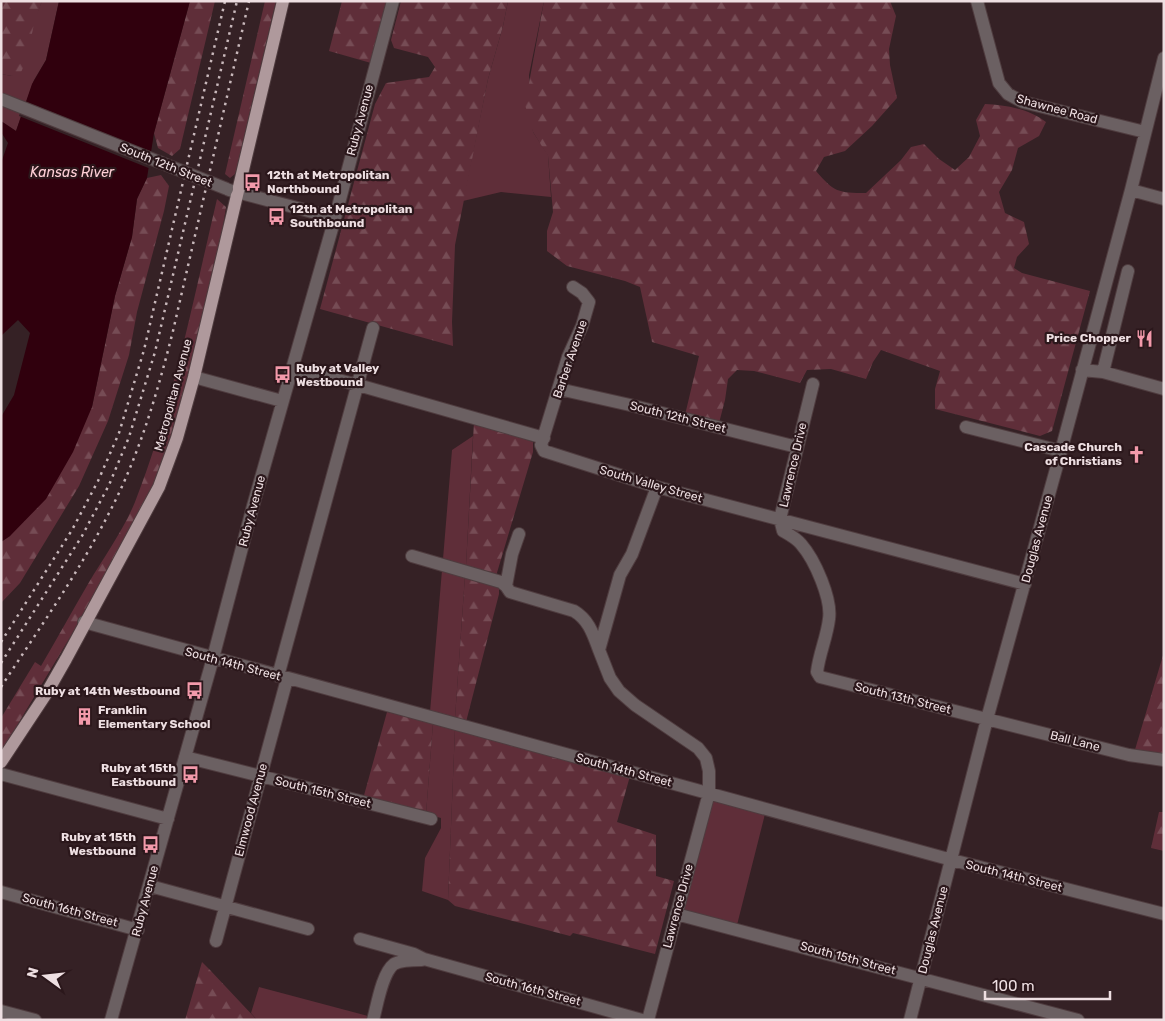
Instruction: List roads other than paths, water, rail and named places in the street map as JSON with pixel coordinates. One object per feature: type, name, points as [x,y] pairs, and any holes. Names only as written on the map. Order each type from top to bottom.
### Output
[{"type":"main road","name":"Metropolitan Avenue","points":[[1,762],[46,694],[159,487],[177,438],[194,378],[233,191],[283,1]]},
{"type":"street","name":"Ruby Avenue","points":[[112,1020],[213,658],[282,401],[335,218],[393,1]]},
{"type":"street","name":"Shawnee Road","points":[[977,1],[997,76],[1003,89],[1008,94],[1023,102],[1145,132]]},
{"type":"street","name":"Douglas Avenue","points":[[910,1020],[987,719],[1131,190],[1164,58]]},
{"type":"street","name":"South 12th Street","points":[[1,99],[233,191],[335,218]]},
{"type":"street","points":[[1131,190],[1164,199]]},
{"type":"street","points":[[1103,372],[1128,271]]},
{"type":"street","name":"Barber Avenue","points":[[544,438],[568,356],[582,326],[589,302],[573,286]]},
{"type":"street","points":[[358,385],[373,328]]},
{"type":"street","points":[[292,368],[544,438]]},
{"type":"street","points":[[1082,370],[1103,372],[1164,389]]},
{"type":"street","points":[[194,378],[282,401]]},
{"type":"street","name":"Lawrence Drive","points":[[813,384],[780,519],[783,531],[798,541],[812,560],[828,600],[829,617],[817,672],[820,678]]},
{"type":"street","name":"Elmwood Avenue","points":[[216,941],[260,777],[282,677],[358,385]]},
{"type":"street","name":"South 12th Street","points":[[559,389],[797,447]]},
{"type":"street","points":[[966,427],[1061,451]]},
{"type":"street","name":"South Valley Street","points":[[544,438],[541,446],[546,452],[658,487],[1025,584]]},
{"type":"street","points":[[599,650],[620,575],[632,554],[658,487]]},
{"type":"street","points":[[506,586],[512,554],[519,534]]},
{"type":"street","points":[[412,556],[500,582],[510,592],[574,611],[588,623],[599,650]]},
{"type":"street","name":"South 14th Street","points":[[84,622],[952,860],[1164,914]]},
{"type":"street","name":"Lawrence Drive","points":[[599,650],[610,678],[620,691],[634,705],[698,748],[706,758],[709,771],[709,793],[648,1020]]},
{"type":"street","name":"South 13th Street","points":[[820,678],[987,719]]},
{"type":"street","name":"Ball Lane","points":[[987,719],[1130,755],[1164,760]]},
{"type":"street","name":"South 15th Street","points":[[185,757],[432,819]]},
{"type":"street","points":[[1,774],[168,818]]},
{"type":"street","points":[[150,886],[308,929]]},
{"type":"street","name":"South 16th Street","points":[[1,892],[138,930]]},
{"type":"street","name":"South 15th Street","points":[[676,914],[1078,1020]]},
{"type":"street","name":"South 16th Street","points":[[360,939],[414,954],[424,959],[642,1020]]},
{"type":"street","points":[[372,1020],[390,968],[402,961],[424,959]]},
{"type":"street","points":[[1,1011],[35,1020]]},
{"type":"water","name":"Kansas River","points":[[59,1],[190,1],[154,133],[147,178],[137,199],[132,237],[115,296],[92,407],[73,452],[46,499],[10,536],[1,542],[1,417],[14,395],[30,333],[18,320],[1,336],[1,163],[8,143],[1,132],[1,121],[16,131],[32,84],[46,60]]},
{"type":"railway","points":[[1,642],[72,530],[98,481],[119,433],[144,350],[225,1]]},
{"type":"railway","points":[[1,663],[82,536],[109,485],[129,437],[155,352],[237,1]]},
{"type":"railway","points":[[1,687],[57,602],[97,536],[120,491],[138,447],[154,401],[173,331],[249,1]]},
{"type":"place","name":"12th at Metropolitan Northbound","points":[[253,182]]},
{"type":"place","name":"12th at Metropolitan Southbound","points":[[276,216]]},
{"type":"place","name":"Price Chopper","points":[[1145,338]]},
{"type":"place","name":"Ruby at Valley Westbound","points":[[282,375]]},
{"type":"place","name":"Cascade Church of Christians","points":[[1136,454]]},
{"type":"place","name":"Ruby at 14th Westbound","points":[[194,691]]},
{"type":"place","name":"Franklin Elementary School","points":[[84,717]]},
{"type":"place","name":"Ruby at 15th Eastbound","points":[[190,775]]},
{"type":"place","name":"Ruby at 15th Westbound","points":[[150,844]]}]
